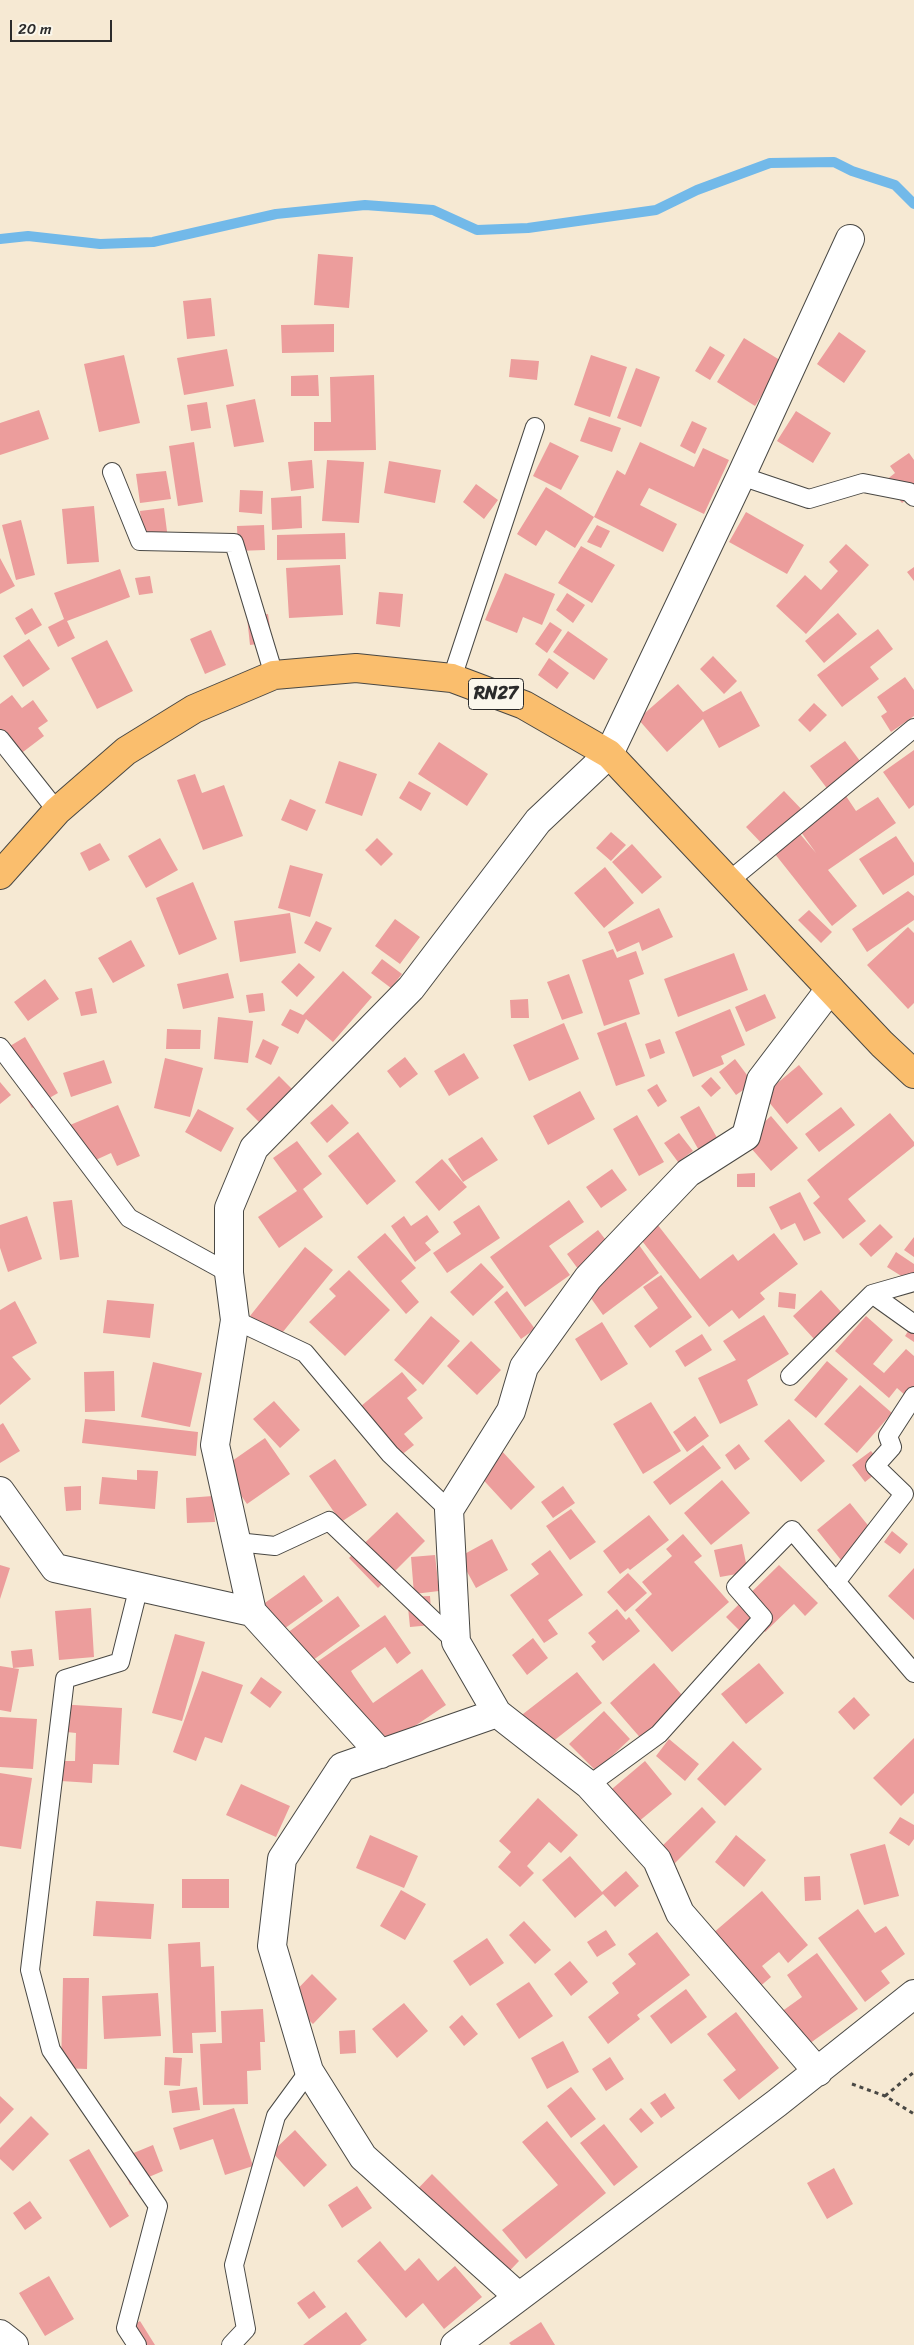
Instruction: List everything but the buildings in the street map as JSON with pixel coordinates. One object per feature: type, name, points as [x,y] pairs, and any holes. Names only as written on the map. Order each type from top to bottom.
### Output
[{"type":"main road","name":"RN27","points":[[0,875],[57,810],[126,751],[194,710],[274,675],[356,668],[452,678],[524,705],[609,754],[882,1044],[914,1074]]},
{"type":"street","points":[[381,1754],[252,1612],[215,1445],[235,1320],[229,1273],[229,1208],[254,1148],[411,988],[538,821],[609,754],[850,240]]},
{"type":"street","points":[[818,2072],[680,1913],[656,1860],[589,1785],[497,1713],[456,1642],[449,1510],[511,1410],[524,1367],[588,1278],[688,1173],[746,1136],[761,1080],[830,989]]},
{"type":"street","points":[[0,1491],[55,1568],[252,1612]]},
{"type":"street","points":[[497,1713],[342,1767],[282,1859],[272,1946],[309,2071],[363,2157],[519,2297]]},
{"type":"street","points":[[455,2345],[818,2072],[914,1994]]},
{"type":"street","points":[[0,2334],[14,2345]]},
{"type":"lane","points":[[452,678],[535,427]]},
{"type":"lane","points":[[112,472],[140,541],[234,543],[274,675]]},
{"type":"lane","points":[[741,476],[809,499],[863,483],[909,492],[914,497]]},
{"type":"lane","points":[[729,881],[914,728]]},
{"type":"lane","points":[[0,739],[57,810]]},
{"type":"lane","points":[[0,1048],[129,1218],[229,1273]]},
{"type":"lane","points":[[790,1376],[872,1294],[914,1282]]},
{"type":"lane","points":[[872,1294],[914,1324]]},
{"type":"lane","points":[[235,1320],[305,1353],[390,1454],[449,1510]]},
{"type":"lane","points":[[836,1582],[904,1494],[875,1466],[892,1447],[888,1436],[914,1396]]},
{"type":"lane","points":[[237,1542],[275,1546],[329,1521],[456,1642]]},
{"type":"lane","points":[[589,1785],[659,1734],[763,1618],[736,1587],[792,1530],[914,1672]]},
{"type":"lane","points":[[137,2345],[126,2328],[158,2206],[50,2050],[30,1970],[65,1680],[120,1662],[139,1586]]},
{"type":"lane","points":[[230,2345],[246,2329],[234,2265],[276,2116],[309,2071]]},
{"type":"path","points":[[818,2072],[885,2096],[914,2114]]},
{"type":"path","points":[[885,2096],[914,2072]]},
{"type":"waterway","points":[[0,239],[28,236],[100,244],[153,242],[276,214],[365,205],[433,210],[477,230],[528,228],[656,210],[697,190],[770,163],[834,162],[852,171],[895,185],[914,204]]}]
